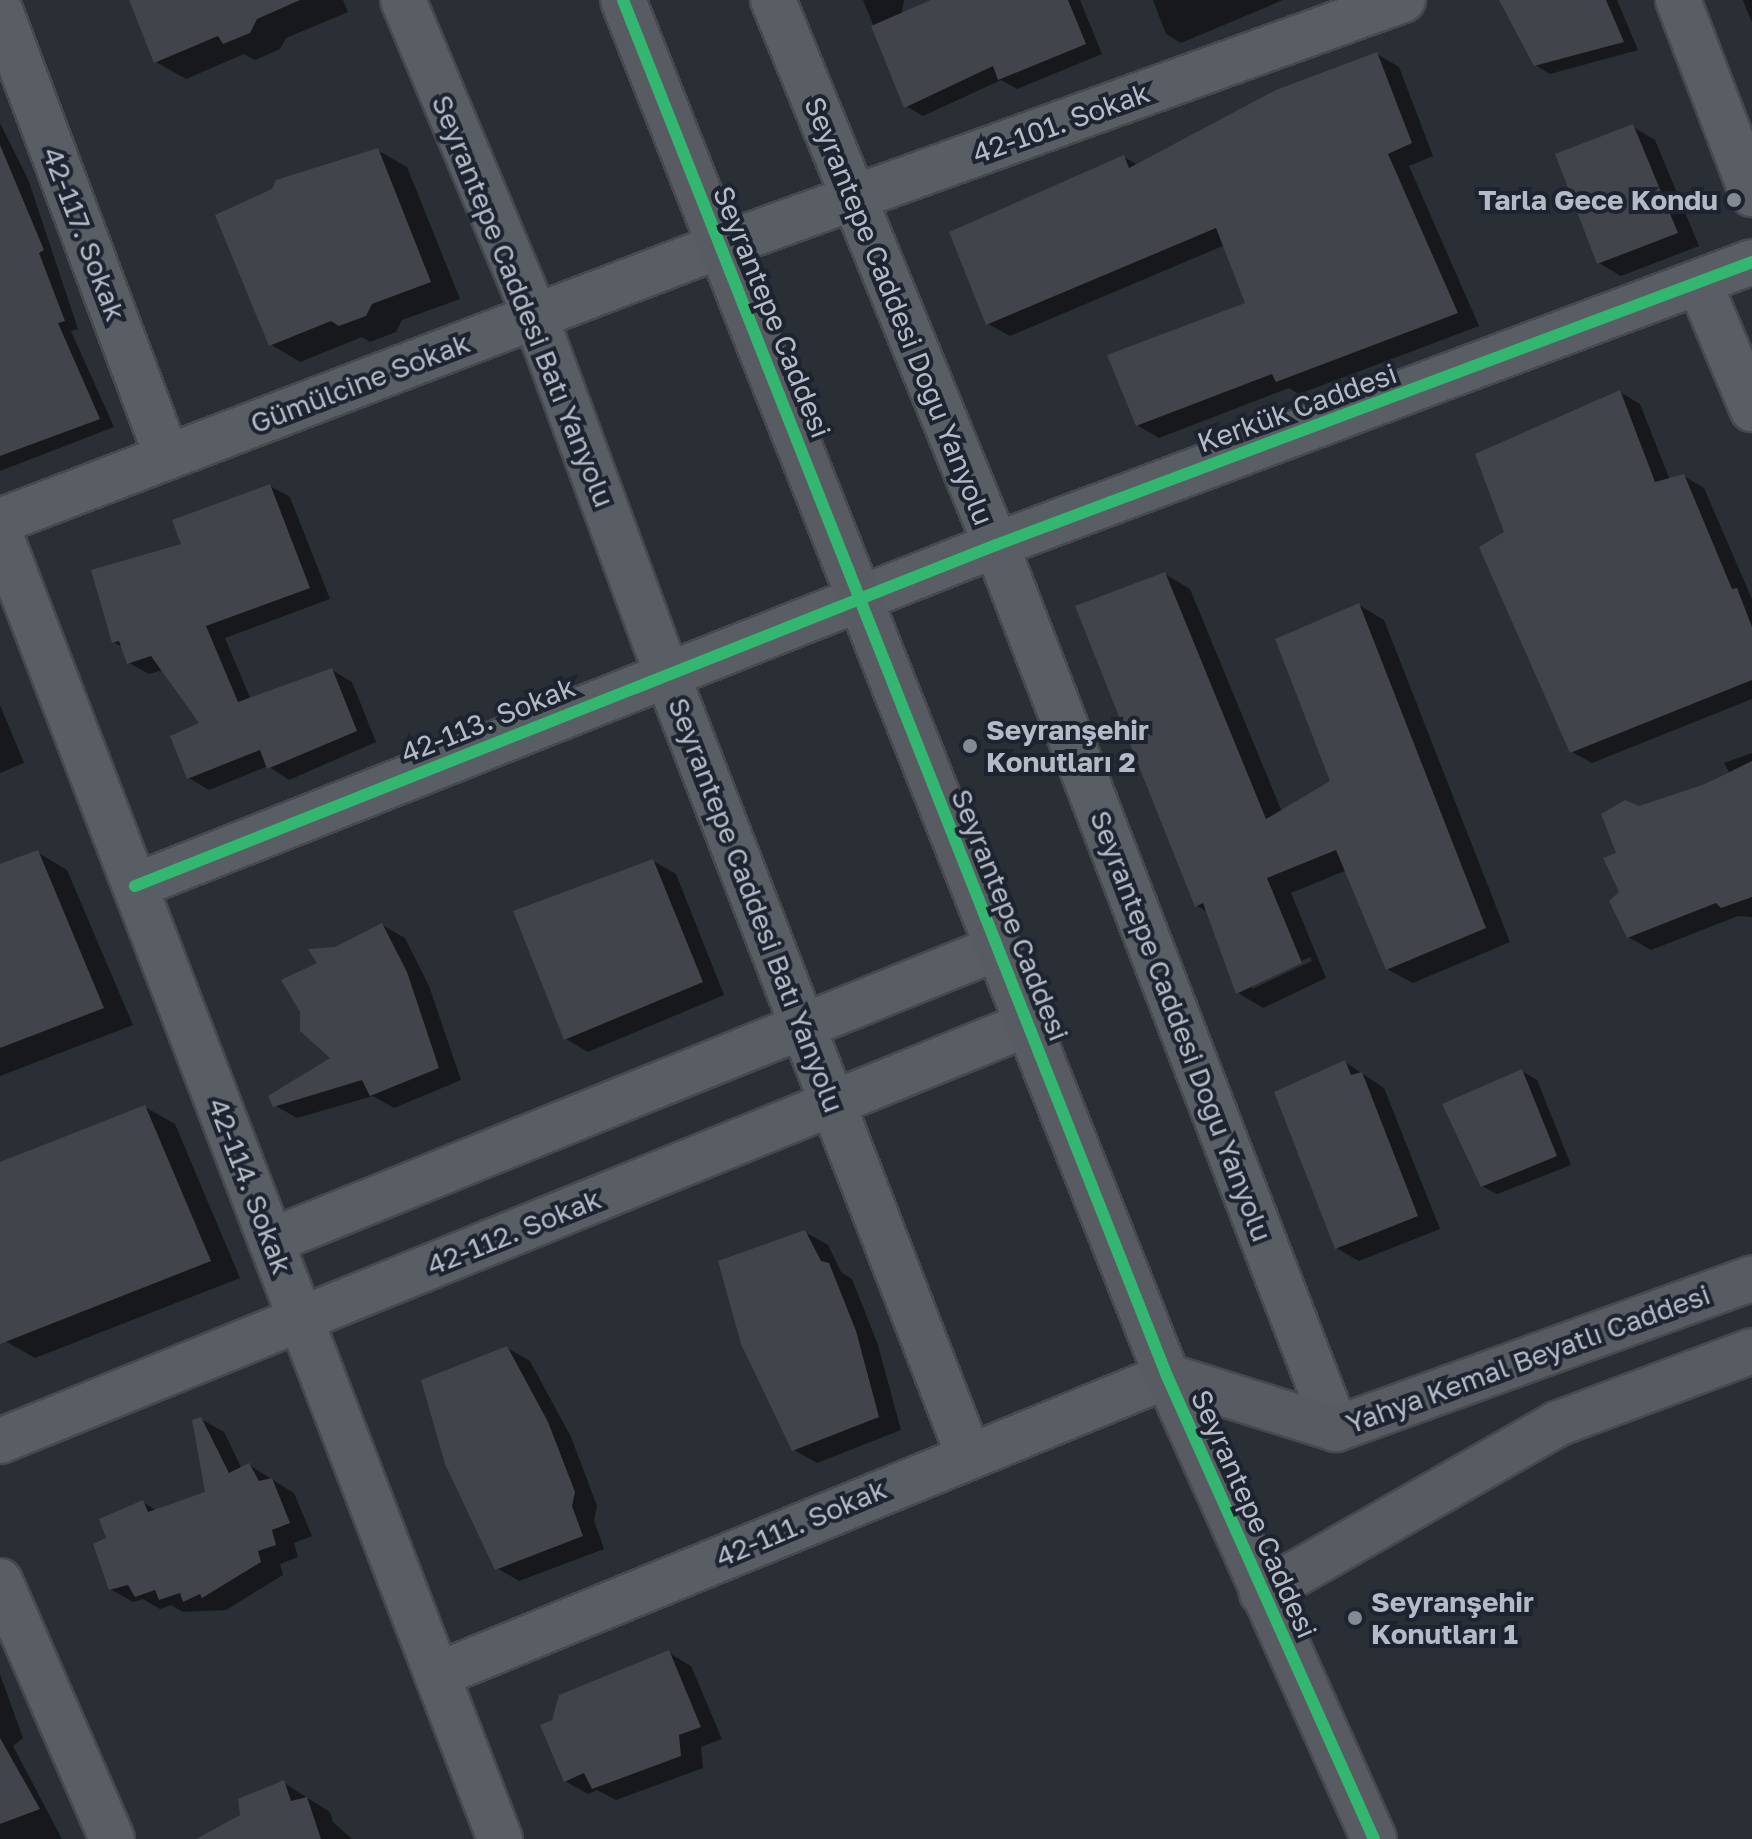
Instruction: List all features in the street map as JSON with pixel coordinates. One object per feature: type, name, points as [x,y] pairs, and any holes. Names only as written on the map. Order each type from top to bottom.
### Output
[{"type":"street","name":"Seyrantepe Caddesi Batı Yanyolu","points":[[403,0],[535,316],[667,675],[968,1454]]},
{"type":"street","name":"Seyrantepe Caddesi","points":[[623,0],[1167,1376],[1374,1839]]},
{"type":"street","name":"Seyrantepe Caddesi Doğu Yanyolu","points":[[773,0],[850,199],[996,545],[1336,1429]]},
{"type":"street","name":"42-101. Sokak","points":[[720,246],[1403,0]]},
{"type":"street","points":[[1678,0],[1752,194]]},
{"type":"street","name":"42-117. Sokak","points":[[0,10],[167,457]]},
{"type":"street","name":"Gümülcine Sokak","points":[[0,521],[720,246]]},
{"type":"street","name":"Kerkük Caddesi","points":[[860,601],[996,545],[1752,262]]},
{"type":"street","points":[[1699,282],[1752,409]]},
{"type":"street","name":"42-114. Sokak","points":[[0,534],[500,1839]]},
{"type":"street","name":"42-113. Sokak","points":[[135,886],[860,601]]},
{"type":"street","points":[[271,1241],[997,948]]},
{"type":"street","name":"42-112. Sokak","points":[[0,1441],[831,1101],[1028,1024]]},
{"type":"street","name":"Yahya Kemal Beyatlı Caddesi","points":[[1167,1376],[1336,1429],[1752,1278]]},
{"type":"street","points":[[1262,1593],[1557,1424],[1752,1351]]},
{"type":"street","name":"42-111. Sokak","points":[[437,1675],[968,1454],[1167,1376]]},
{"type":"street","points":[[0,1581],[112,1839]]},
{"type":"building","points":[[129,0],[300,0],[257,19],[250,33],[223,44],[218,36],[154,63]]},
{"type":"building","points":[[931,0],[1068,0],[1086,44],[998,80],[993,66],[904,108],[871,26]]},
{"type":"building","points":[[1499,0],[1606,0],[1624,42],[1534,66]]},
{"type":"building","points":[[1377,52],[1412,143],[1388,154],[1458,313],[1276,382],[1272,374],[1136,426],[1107,355],[1245,303],[1216,228],[986,325],[949,232],[1124,155],[1129,168],[1276,90]]},
{"type":"building","points":[[1633,124],[1678,233],[1597,264],[1555,154]]},
{"type":"building","points":[[0,145],[44,250],[39,253],[65,321],[58,323],[100,419],[0,456]]},
{"type":"building","points":[[378,148],[431,282],[372,304],[366,316],[339,326],[331,321],[269,346],[215,215],[272,189],[276,180]]},
{"type":"building","points":[[1620,390],[1655,482],[1684,474],[1732,589],[1737,588],[1752,627],[1752,680],[1570,753],[1479,547],[1504,532],[1475,454]]},
{"type":"building","points":[[270,484],[310,588],[206,626],[238,702],[332,668],[357,731],[267,769],[260,750],[187,779],[170,736],[199,723],[151,656],[127,664],[119,641],[112,643],[91,570],[181,544],[172,520]]},
{"type":"building","points":[[1165,572],[1266,819],[1330,781],[1275,639],[1359,603],[1486,928],[1386,970],[1336,850],[1267,878],[1302,963],[1236,994],[1203,903],[1195,907],[1075,606]]},
{"type":"building","points":[[1752,761],[1752,897],[1721,908],[1716,903],[1627,938],[1609,901],[1619,892],[1603,858],[1616,853],[1601,814],[1625,800],[1639,806],[1705,784]]},
{"type":"building","points":[[38,850],[104,1008],[0,1048],[0,864]]},
{"type":"building","points":[[653,859],[703,982],[564,1040],[513,911]]},
{"type":"building","points":[[382,923],[407,972],[439,1068],[370,1096],[362,1080],[273,1107],[268,1096],[330,1058],[300,1031],[300,1012],[281,980],[317,963],[308,949],[335,947]]},
{"type":"building","points":[[1345,1060],[1351,1075],[1362,1072],[1418,1216],[1335,1249],[1274,1092]]},
{"type":"building","points":[[1522,1069],[1557,1156],[1481,1187],[1442,1104]]},
{"type":"building","points":[[145,1105],[211,1261],[0,1344],[0,1162]]},
{"type":"building","points":[[805,1230],[821,1261],[829,1263],[856,1331],[879,1417],[792,1451],[741,1344],[718,1261]]},
{"type":"building","points":[[507,1346],[548,1422],[575,1492],[572,1506],[583,1536],[495,1570],[445,1464],[421,1380]]},
{"type":"building","points":[[201,1417],[229,1473],[249,1463],[259,1481],[272,1478],[290,1523],[272,1530],[276,1545],[258,1551],[261,1562],[202,1598],[200,1594],[183,1602],[180,1593],[159,1600],[155,1590],[135,1597],[128,1585],[109,1590],[93,1544],[106,1538],[99,1519],[143,1500],[148,1512],[205,1492],[192,1420]]},
{"type":"building","points":[[669,1650],[701,1727],[679,1735],[681,1756],[592,1789],[584,1773],[564,1782],[540,1725],[552,1720],[559,1695]]},
{"type":"building","points":[[0,1738],[40,1809],[0,1824]]},
{"type":"building","points":[[284,1780],[291,1801],[307,1797],[321,1839],[196,1839],[240,1815],[238,1799]]},
{"type":"cycle path","points":[[623,0],[1167,1376],[1374,1839]]},
{"type":"cycle path","points":[[135,886],[996,545],[1752,262]]},
{"type":"place","name":"Tarla Gece Kondu","points":[[1734,200]]},
{"type":"place","name":"Seyranşehir Konutları 2","points":[[970,746]]},
{"type":"place","name":"Seyranşehir Konutları 1","points":[[1355,1618]]}]
